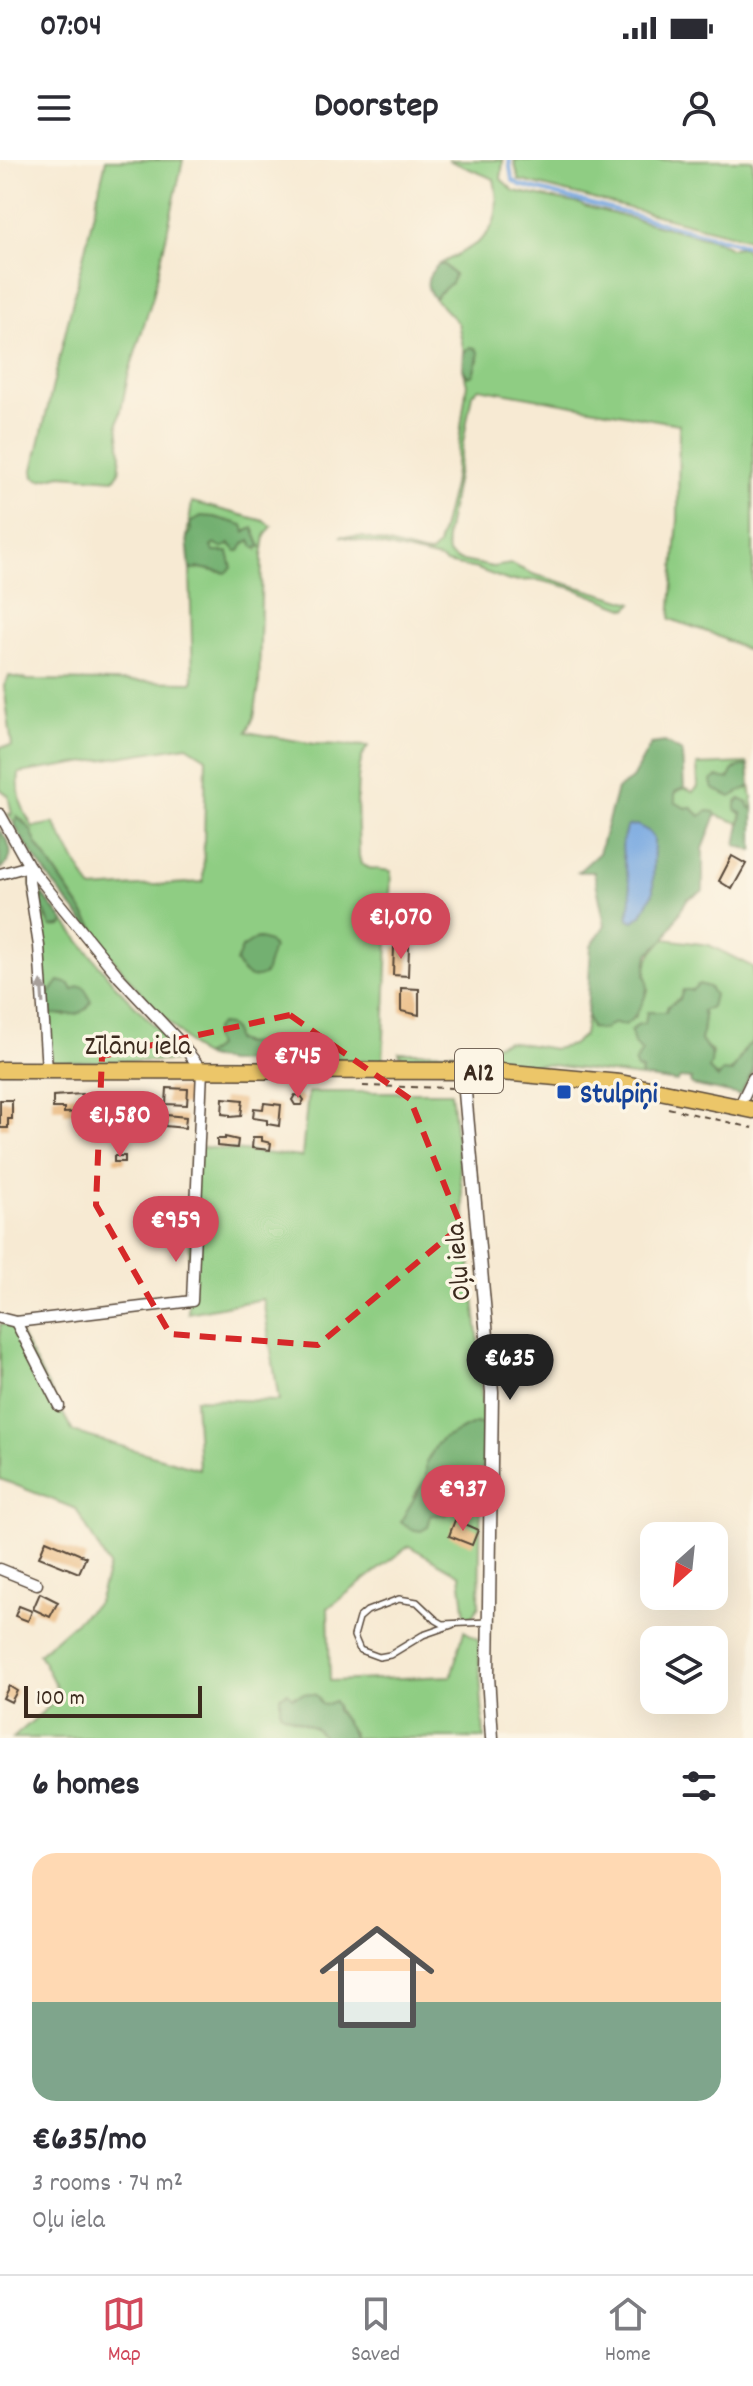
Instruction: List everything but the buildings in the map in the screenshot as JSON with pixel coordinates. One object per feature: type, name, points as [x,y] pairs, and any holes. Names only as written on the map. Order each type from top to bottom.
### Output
[{"type":"highway","name":"Zīlānu iela","points":[[0,1070],[202,1070],[463,1079],[549,1074],[620,1083],[746,1108]]},
{"type":"street","points":[[0,814],[29,866],[119,977],[202,1070],[192,1301],[16,1322],[0,1318]]},
{"type":"street","points":[[0,874],[29,866]]},
{"type":"street","points":[[29,866],[39,946],[47,1070]]},
{"type":"street","points":[[746,1108],[753,1078]]},
{"type":"street","name":"Oļu iela","points":[[463,1079],[492,1392],[488,1676],[492,1738]]},
{"type":"street","points":[[16,1322],[59,1406]]},
{"type":"street","points":[[0,1569],[37,1584]]},
{"type":"lane","points":[[452,1625],[436,1620],[417,1602],[399,1599],[378,1606],[359,1618],[354,1636],[360,1650],[379,1657],[390,1655],[437,1629],[489,1622]]},
{"type":"path","points":[[360,1086],[463,1079]]},
{"type":"path","points":[[661,1107],[753,1128]]},
{"type":"highlighted area","points":[[290,1015],[410,1099],[461,1226],[318,1345],[170,1334],[96,1205],[102,1056]]},
{"type":"green space","points":[[106,160],[183,160],[153,296],[128,376],[118,424],[119,473],[114,479],[61,475],[41,480],[34,477],[33,470]]},
{"type":"green space","points":[[448,160],[503,160],[501,179],[514,191],[581,204],[753,252],[753,653],[713,634],[670,619],[678,520],[679,424],[479,388],[472,394],[446,536],[448,554],[458,560],[493,567],[511,564],[533,574],[633,603],[627,609],[572,588],[538,580],[509,581],[440,559],[340,536],[363,537],[430,554],[438,546],[453,485],[467,384],[463,369],[466,374],[479,360],[475,348],[470,347],[464,352],[458,323],[434,298],[451,283],[454,276],[445,265],[438,265],[467,250],[487,234],[493,224],[497,198],[494,179]]},
{"type":"green space","points":[[514,160],[753,160],[753,240],[519,180]]},
{"type":"green space","points":[[438,265],[445,265],[454,275],[451,283],[434,298],[428,289],[428,281]]},
{"type":"green space","points":[[470,347],[479,353],[473,375],[468,377],[463,369],[464,352]]},
{"type":"green space","points":[[192,502],[264,521],[272,526],[265,536],[262,556],[259,687],[254,717],[247,732],[315,744],[368,746],[359,768],[359,856],[361,864],[369,868],[391,871],[383,1061],[313,1061],[313,1050],[306,1043],[248,1044],[234,1040],[234,1031],[220,1024],[216,1047],[204,1056],[198,1053],[135,986],[88,927],[94,928],[26,824],[17,816],[15,825],[8,814],[12,814],[8,795],[0,789],[0,747],[12,746],[4,686],[9,676],[28,680],[193,682],[190,570],[200,568],[218,572],[211,547],[214,544],[233,546],[249,540],[257,549],[255,532],[236,529],[215,518],[198,525],[187,537]],"holes":[[[187,746],[206,758],[203,882],[91,889],[54,823],[33,827],[21,801],[19,773]]]},
{"type":"green space","points":[[201,516],[243,525],[245,532],[253,528],[261,547],[254,548],[250,540],[240,551],[230,544],[222,548],[214,544],[211,547],[214,552],[228,552],[232,568],[226,573],[200,568],[190,570],[187,537],[191,532],[190,523]]},
{"type":"green space","points":[[665,742],[682,752],[684,788],[675,792],[675,802],[685,808],[691,807],[700,816],[708,811],[716,815],[703,849],[703,891],[687,899],[665,939],[648,954],[646,995],[635,1015],[625,1025],[613,1024],[604,1030],[591,1028],[587,1015],[591,946],[605,925],[594,872],[578,872],[599,853],[617,789],[631,780],[651,744]]},
{"type":"green space","points":[[747,763],[748,766],[735,768],[727,780],[747,789],[750,786],[753,807],[742,814],[739,823],[714,812],[700,816],[691,807],[685,808],[675,802],[675,792],[684,788],[693,792],[698,787],[697,765]]},
{"type":"green space","points":[[748,766],[750,786],[731,797],[713,789],[711,781],[717,777],[729,779],[732,771]]},
{"type":"green space","points":[[740,799],[750,808],[753,807],[753,851],[736,845],[742,814],[736,810],[736,803]]},
{"type":"green space","points":[[17,816],[31,830],[36,843],[94,929],[88,927],[52,882],[21,837],[15,825]]},
{"type":"green space","points":[[0,830],[7,840],[10,856],[0,870]]},
{"type":"green space","points":[[31,881],[43,895],[37,902],[46,918],[61,926],[65,922],[114,984],[179,1051],[178,1061],[54,1062],[51,1059],[48,1011],[65,1016],[73,990],[47,997]]},
{"type":"green space","points":[[43,895],[65,922],[61,926],[51,927],[45,912],[38,907],[37,902]]},
{"type":"green space","points":[[257,938],[273,947],[265,974],[252,977],[245,974],[236,962],[242,948]]},
{"type":"green space","points":[[665,939],[709,945],[753,967],[753,1043],[743,1051],[732,1070],[718,1078],[709,1069],[712,1052],[701,1041],[704,1016],[692,990],[668,1006],[666,1012],[645,1023],[641,1077],[552,1065],[409,1060],[400,1056],[399,1052],[471,1052],[507,1041],[554,1049],[572,1045],[584,1035],[587,1015],[592,1028],[635,1018],[648,991],[648,962]]},
{"type":"green space","points":[[59,981],[70,984],[73,990],[84,987],[91,1001],[84,1011],[50,1014],[47,997]]},
{"type":"green space","points":[[699,984],[709,987],[714,995],[711,1007],[702,1011],[701,1041],[711,1054],[709,1069],[718,1078],[723,1071],[732,1072],[747,1046],[753,1043],[753,1071],[740,1095],[692,1085],[691,1079],[680,1078],[677,1082],[641,1077],[642,1070],[637,1069],[635,1063],[642,1051],[634,1044],[631,1031],[645,1023],[647,1012],[666,1012],[668,1006],[680,999],[683,990],[692,990]]},
{"type":"green space","points":[[220,1024],[228,1025],[234,1031],[235,1040],[243,1044],[276,1042],[293,1046],[306,1043],[313,1050],[313,1061],[227,1062],[204,1056],[216,1047],[213,1034]]},
{"type":"green space","points":[[308,1092],[451,1092],[478,1335],[483,1425],[476,1423],[437,1444],[426,1463],[426,1478],[413,1497],[430,1515],[467,1504],[481,1487],[479,1605],[472,1617],[465,1616],[460,1575],[409,1546],[328,1608],[330,1681],[451,1676],[464,1631],[478,1639],[484,1738],[353,1738],[353,1733],[335,1707],[321,1704],[319,1699],[295,1695],[281,1707],[283,1714],[315,1728],[325,1738],[13,1738],[61,1696],[39,1654],[98,1602],[109,1566],[76,1509],[0,1479],[0,1324],[15,1325],[73,1432],[199,1469],[195,1399],[279,1401],[263,1299],[188,1313],[192,1146],[302,1157]]},
{"type":"green space","points":[[476,1423],[483,1425],[483,1455],[482,1477],[475,1496],[446,1515],[431,1515],[428,1527],[421,1531],[410,1529],[401,1521],[426,1478],[426,1463],[437,1444]]},
{"type":"green space","points":[[288,1692],[292,1697],[304,1693],[316,1695],[325,1705],[334,1701],[353,1738],[325,1738],[315,1728],[280,1712],[280,1696]]},
{"type":"water","points":[[637,825],[654,839],[653,893],[642,915],[634,921],[628,916],[631,890],[622,844],[628,826]]},
{"type":"waterway","points":[[509,160],[512,180],[520,185],[753,247]]},
{"type":"place","name":"Stulpiņi","points":[[564,1092]]}]
